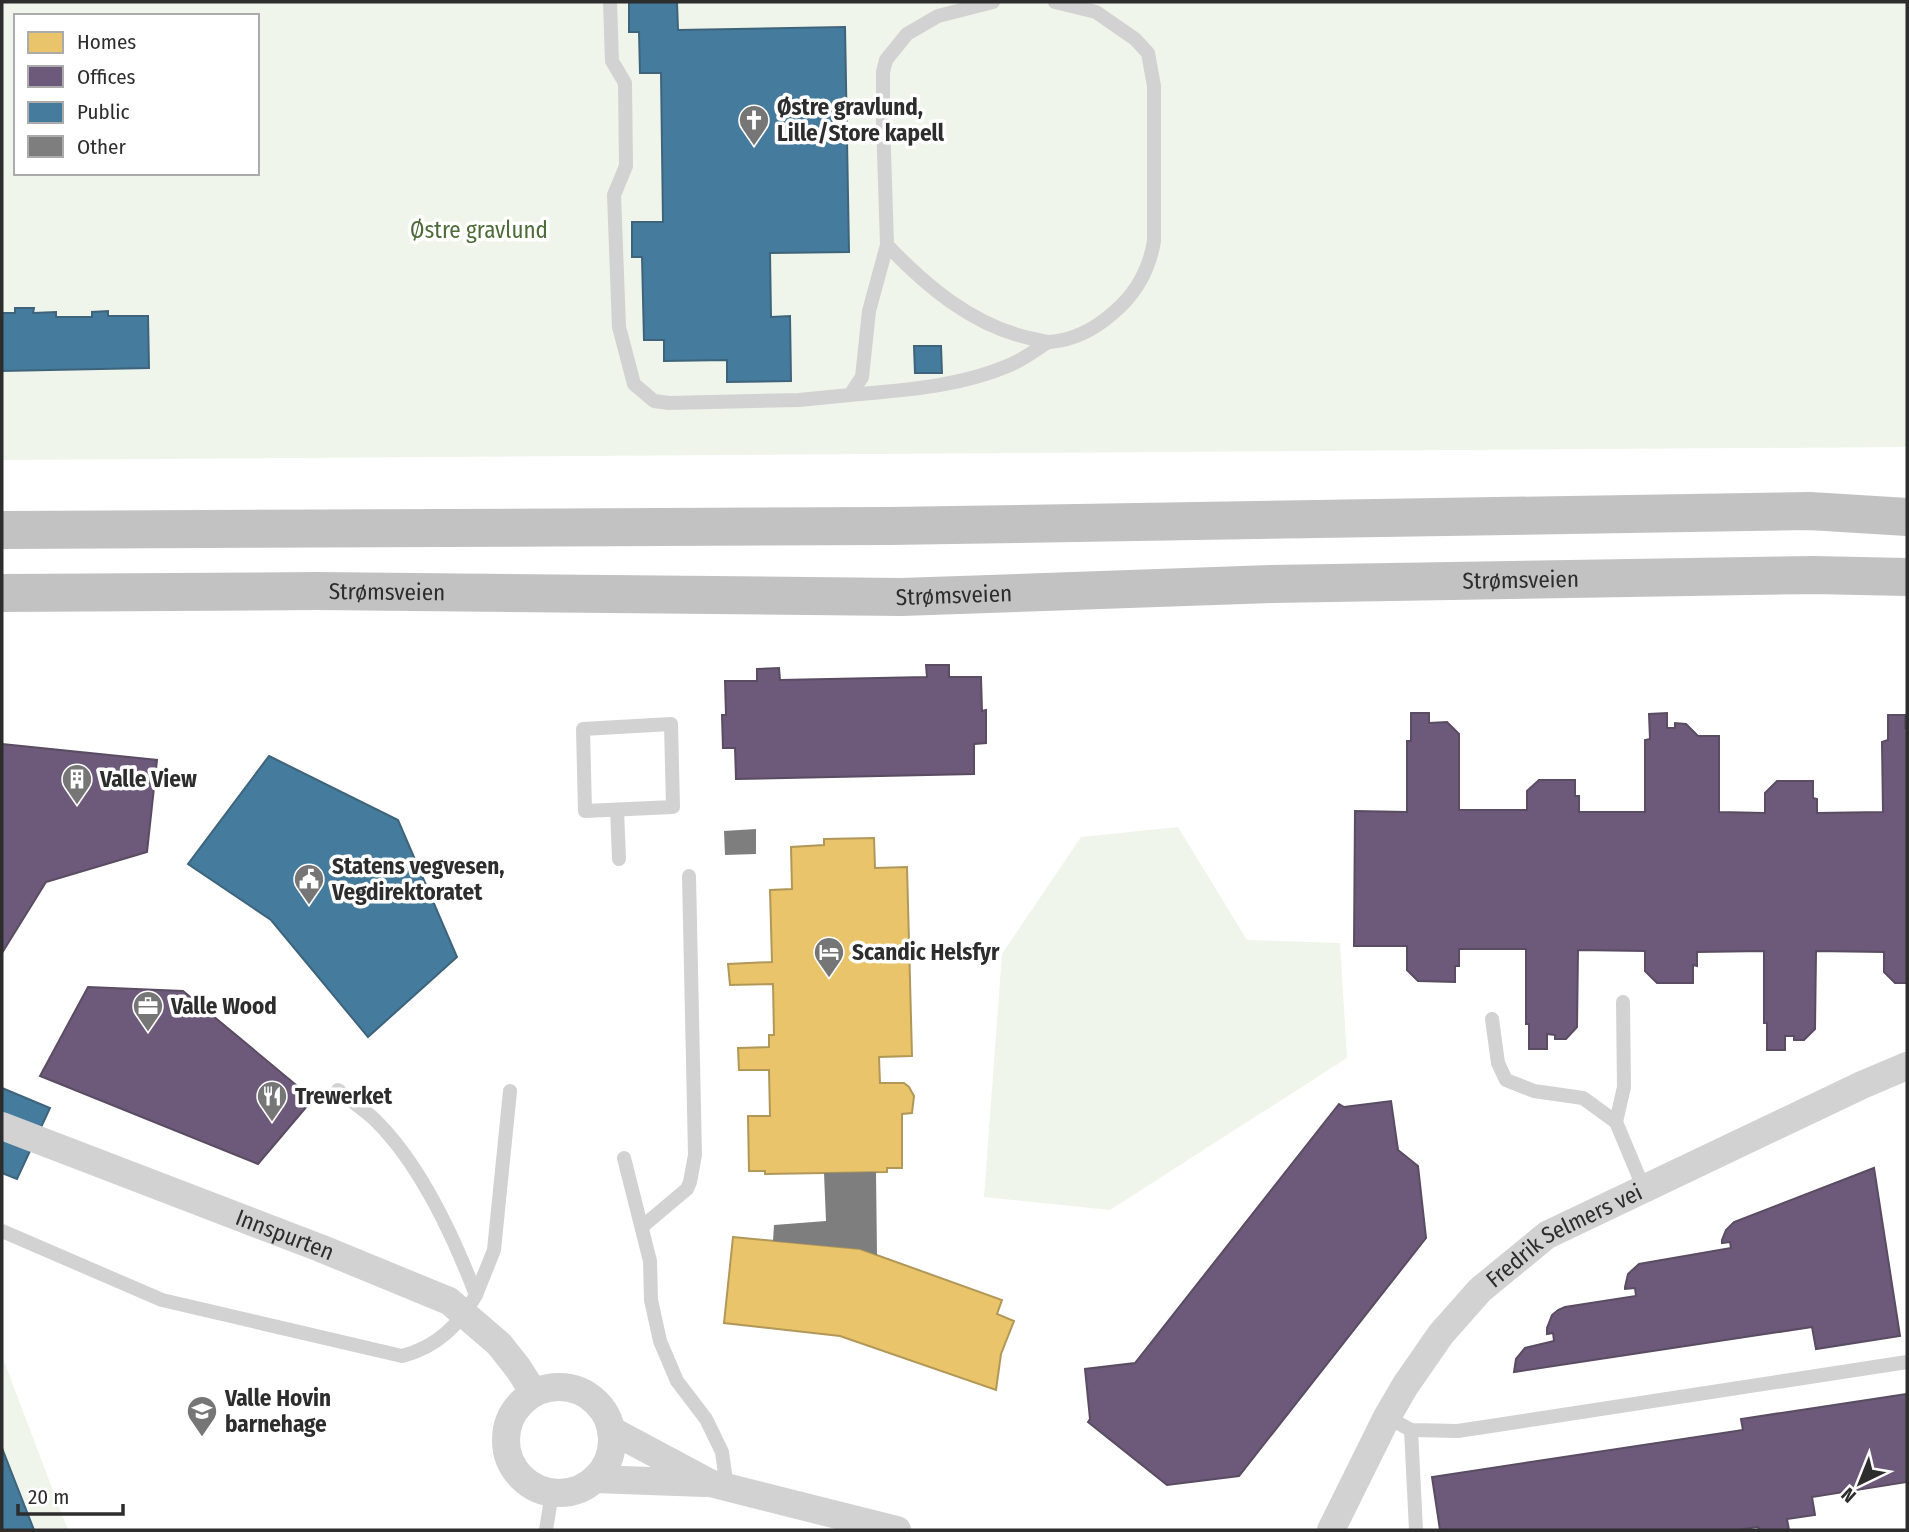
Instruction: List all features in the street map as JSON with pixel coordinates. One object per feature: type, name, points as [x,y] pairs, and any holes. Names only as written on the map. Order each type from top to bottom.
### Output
[{"type":"highway","points":[[2,530],[889,526],[1810,511],[1907,503]]},
{"type":"highway","points":[[1810,511],[1907,517]]},
{"type":"highway","name":"Strømsveien","points":[[2,593],[317,591],[901,597],[1285,583],[1813,575],[1907,577]]},
{"type":"street","name":"Fredrik Selmers vei","points":[[1331,1530],[1399,1424],[1405,1385],[1441,1334],[1480,1290],[1547,1235],[1907,1066]]},
{"type":"street","name":"Innspurten","points":[[2,1126],[351,1260],[449,1301],[471,1304],[534,1393]]},
{"type":"street","points":[[555,1387],[585,1393],[603,1410],[611,1430],[612,1451],[606,1465],[595,1479],[575,1491],[552,1493],[534,1487],[517,1474],[506,1443],[511,1418],[517,1407],[534,1393],[555,1387]]},
{"type":"street","points":[[611,1430],[719,1486]]},
{"type":"street","points":[[595,1479],[719,1486],[897,1530]]},
{"type":"lane","points":[[610,2],[612,61],[625,83],[626,166],[614,195],[619,327],[634,384],[654,401],[669,403],[799,400],[938,386],[978,377],[1013,364],[1048,342],[1076,336],[1097,327],[1123,305],[1136,291],[1151,262],[1154,241],[1154,86],[1148,53],[1135,39],[1096,12],[1055,2]]},
{"type":"lane","points":[[850,395],[862,377],[869,311],[887,245],[883,120],[883,72],[886,60],[907,34],[938,16],[993,2]]},
{"type":"lane","points":[[887,245],[921,280],[953,303],[1005,332],[1048,342]]},
{"type":"lane","points":[[671,724],[673,807],[617,810],[585,811],[583,729],[671,724]]},
{"type":"lane","points":[[617,810],[619,859]]},
{"type":"lane","points":[[643,1226],[687,1189],[695,1155],[689,876]]},
{"type":"lane","points":[[1616,1122],[1624,1087],[1623,1002]]},
{"type":"lane","points":[[1492,1019],[1498,1063],[1506,1080],[1534,1091],[1583,1098],[1616,1122],[1644,1189]]},
{"type":"lane","points":[[338,1090],[373,1118],[403,1153],[430,1196],[457,1250],[471,1304]]},
{"type":"lane","points":[[2,1231],[162,1300],[402,1356],[421,1351],[439,1340],[471,1304],[494,1250],[510,1091]]},
{"type":"lane","points":[[624,1158],[650,1261],[651,1300],[660,1341],[677,1381],[706,1419],[722,1452],[719,1486]]},
{"type":"lane","points":[[1416,1530],[1399,1424],[1458,1431],[1907,1362]]},
{"type":"lane","points":[[546,1530],[552,1493]]},
{"type":"green space","name":"Østre gravlund","points":[[2,2],[1907,2],[1907,447],[2,460]]},
{"type":"green space","points":[[1178,827],[1247,940],[1340,943],[1347,1058],[1110,1210],[984,1197],[1002,954],[1081,837]]},
{"type":"green space","points":[[2,1356],[68,1530],[2,1530]]},
{"type":"building: Homes","points":[[874,838],[875,868],[907,867],[912,1056],[879,1057],[880,1083],[904,1083],[914,1096],[912,1113],[902,1114],[902,1168],[887,1168],[887,1172],[765,1174],[765,1171],[749,1171],[748,1116],[770,1116],[769,1070],[739,1070],[738,1048],[769,1047],[769,1035],[774,1035],[773,984],[730,985],[728,964],[772,962],[770,890],[792,889],[791,847],[824,845],[824,839]]},
{"type":"building: Homes","points":[[733,1237],[860,1249],[1002,1300],[997,1314],[1014,1321],[1001,1354],[996,1390],[840,1336],[724,1323]]},
{"type":"building: Offices","points":[[926,665],[949,665],[949,677],[981,677],[982,711],[986,710],[986,743],[974,744],[974,774],[736,779],[735,748],[723,748],[725,681],[757,681],[757,669],[779,668],[780,680],[927,677]]},
{"type":"building: Offices","points":[[1411,713],[1429,713],[1429,723],[1447,722],[1459,734],[1459,810],[1527,810],[1527,791],[1539,780],[1575,780],[1579,812],[1645,812],[1645,740],[1650,739],[1649,714],[1667,713],[1667,728],[1675,728],[1675,723],[1686,724],[1698,736],[1719,736],[1719,812],[1765,813],[1765,793],[1777,781],[1813,781],[1813,798],[1817,799],[1817,813],[1883,812],[1882,742],[1888,740],[1888,715],[1905,715],[1907,983],[1895,983],[1884,972],[1884,952],[1816,951],[1815,1029],[1804,1040],[1785,1036],[1785,1050],[1767,1050],[1767,1023],[1764,1023],[1764,951],[1697,952],[1697,966],[1693,965],[1693,983],[1657,983],[1645,971],[1645,951],[1578,950],[1577,1027],[1566,1039],[1555,1039],[1555,1035],[1547,1034],[1547,1049],[1529,1049],[1529,1024],[1526,1024],[1526,949],[1459,949],[1455,982],[1418,981],[1407,970],[1407,946],[1354,946],[1355,811],[1407,812],[1407,741],[1411,741]]},
{"type":"building: Offices","name":"Valle View","points":[[2,744],[157,760],[147,852],[46,882],[2,953]]},
{"type":"building: Offices","name":"Valle Wood","points":[[88,987],[183,991],[313,1099],[258,1164],[40,1076]]},
{"type":"building: Offices","points":[[1391,1101],[1398,1150],[1418,1166],[1426,1238],[1239,1476],[1167,1485],[1088,1422],[1090,1419],[1085,1369],[1135,1363],[1339,1104],[1344,1107]]},
{"type":"building: Offices","points":[[1874,1168],[1900,1336],[1816,1349],[1812,1327],[1514,1372],[1516,1359],[1525,1348],[1554,1341],[1553,1333],[1547,1334],[1547,1328],[1552,1315],[1558,1310],[1636,1296],[1635,1288],[1625,1287],[1628,1274],[1639,1264],[1731,1248],[1730,1242],[1722,1243],[1722,1240],[1726,1230],[1734,1222]]},
{"type":"building: Offices","points":[[1907,1394],[1907,1482],[1812,1497],[1815,1515],[1787,1519],[1789,1530],[1759,1530],[1758,1527],[1736,1530],[1440,1530],[1432,1477],[1743,1430],[1741,1419]]},
{"type":"building: Public","name":"Østre gravlund, Lille/Store kapell","points":[[629,2],[677,2],[678,30],[845,27],[849,252],[770,253],[771,317],[790,316],[791,381],[727,382],[727,360],[664,361],[664,340],[644,340],[642,257],[632,257],[632,222],[663,222],[661,73],[640,73],[639,32],[629,32]]},
{"type":"building: Public","points":[[15,308],[34,308],[33,313],[56,312],[56,317],[92,317],[92,312],[108,311],[108,316],[148,316],[149,368],[2,371],[2,313],[15,313]]},
{"type":"building: Public","points":[[914,346],[941,346],[942,373],[915,373]]},
{"type":"building: Public","points":[[269,756],[398,820],[457,957],[368,1037],[271,920],[188,864]]},
{"type":"building: Public","points":[[2,1088],[50,1108],[17,1179],[2,1173]]},
{"type":"building: Public","points":[[2,1448],[34,1530],[2,1530]]},
{"type":"building: Other","points":[[756,829],[756,854],[725,855],[724,831]]},
{"type":"building: Other","points":[[876,1172],[877,1255],[860,1249],[773,1241],[774,1225],[826,1221],[824,1173]]},
{"type":"place","name":"Østre gravlund, Lille/Store kapell","points":[[754,147]]},
{"type":"place","name":"Valle View","points":[[77,806]]},
{"type":"place","name":"Statens vegvesen, Vegdirektoratet","points":[[309,906]]},
{"type":"place","name":"Scandic Helsfyr","points":[[829,979]]},
{"type":"place","name":"Valle Wood","points":[[148,1033]]},
{"type":"place","name":"Trewerket","points":[[272,1123]]},
{"type":"place","name":"Valle Hovin barnehage","points":[[202,1438]]}]
